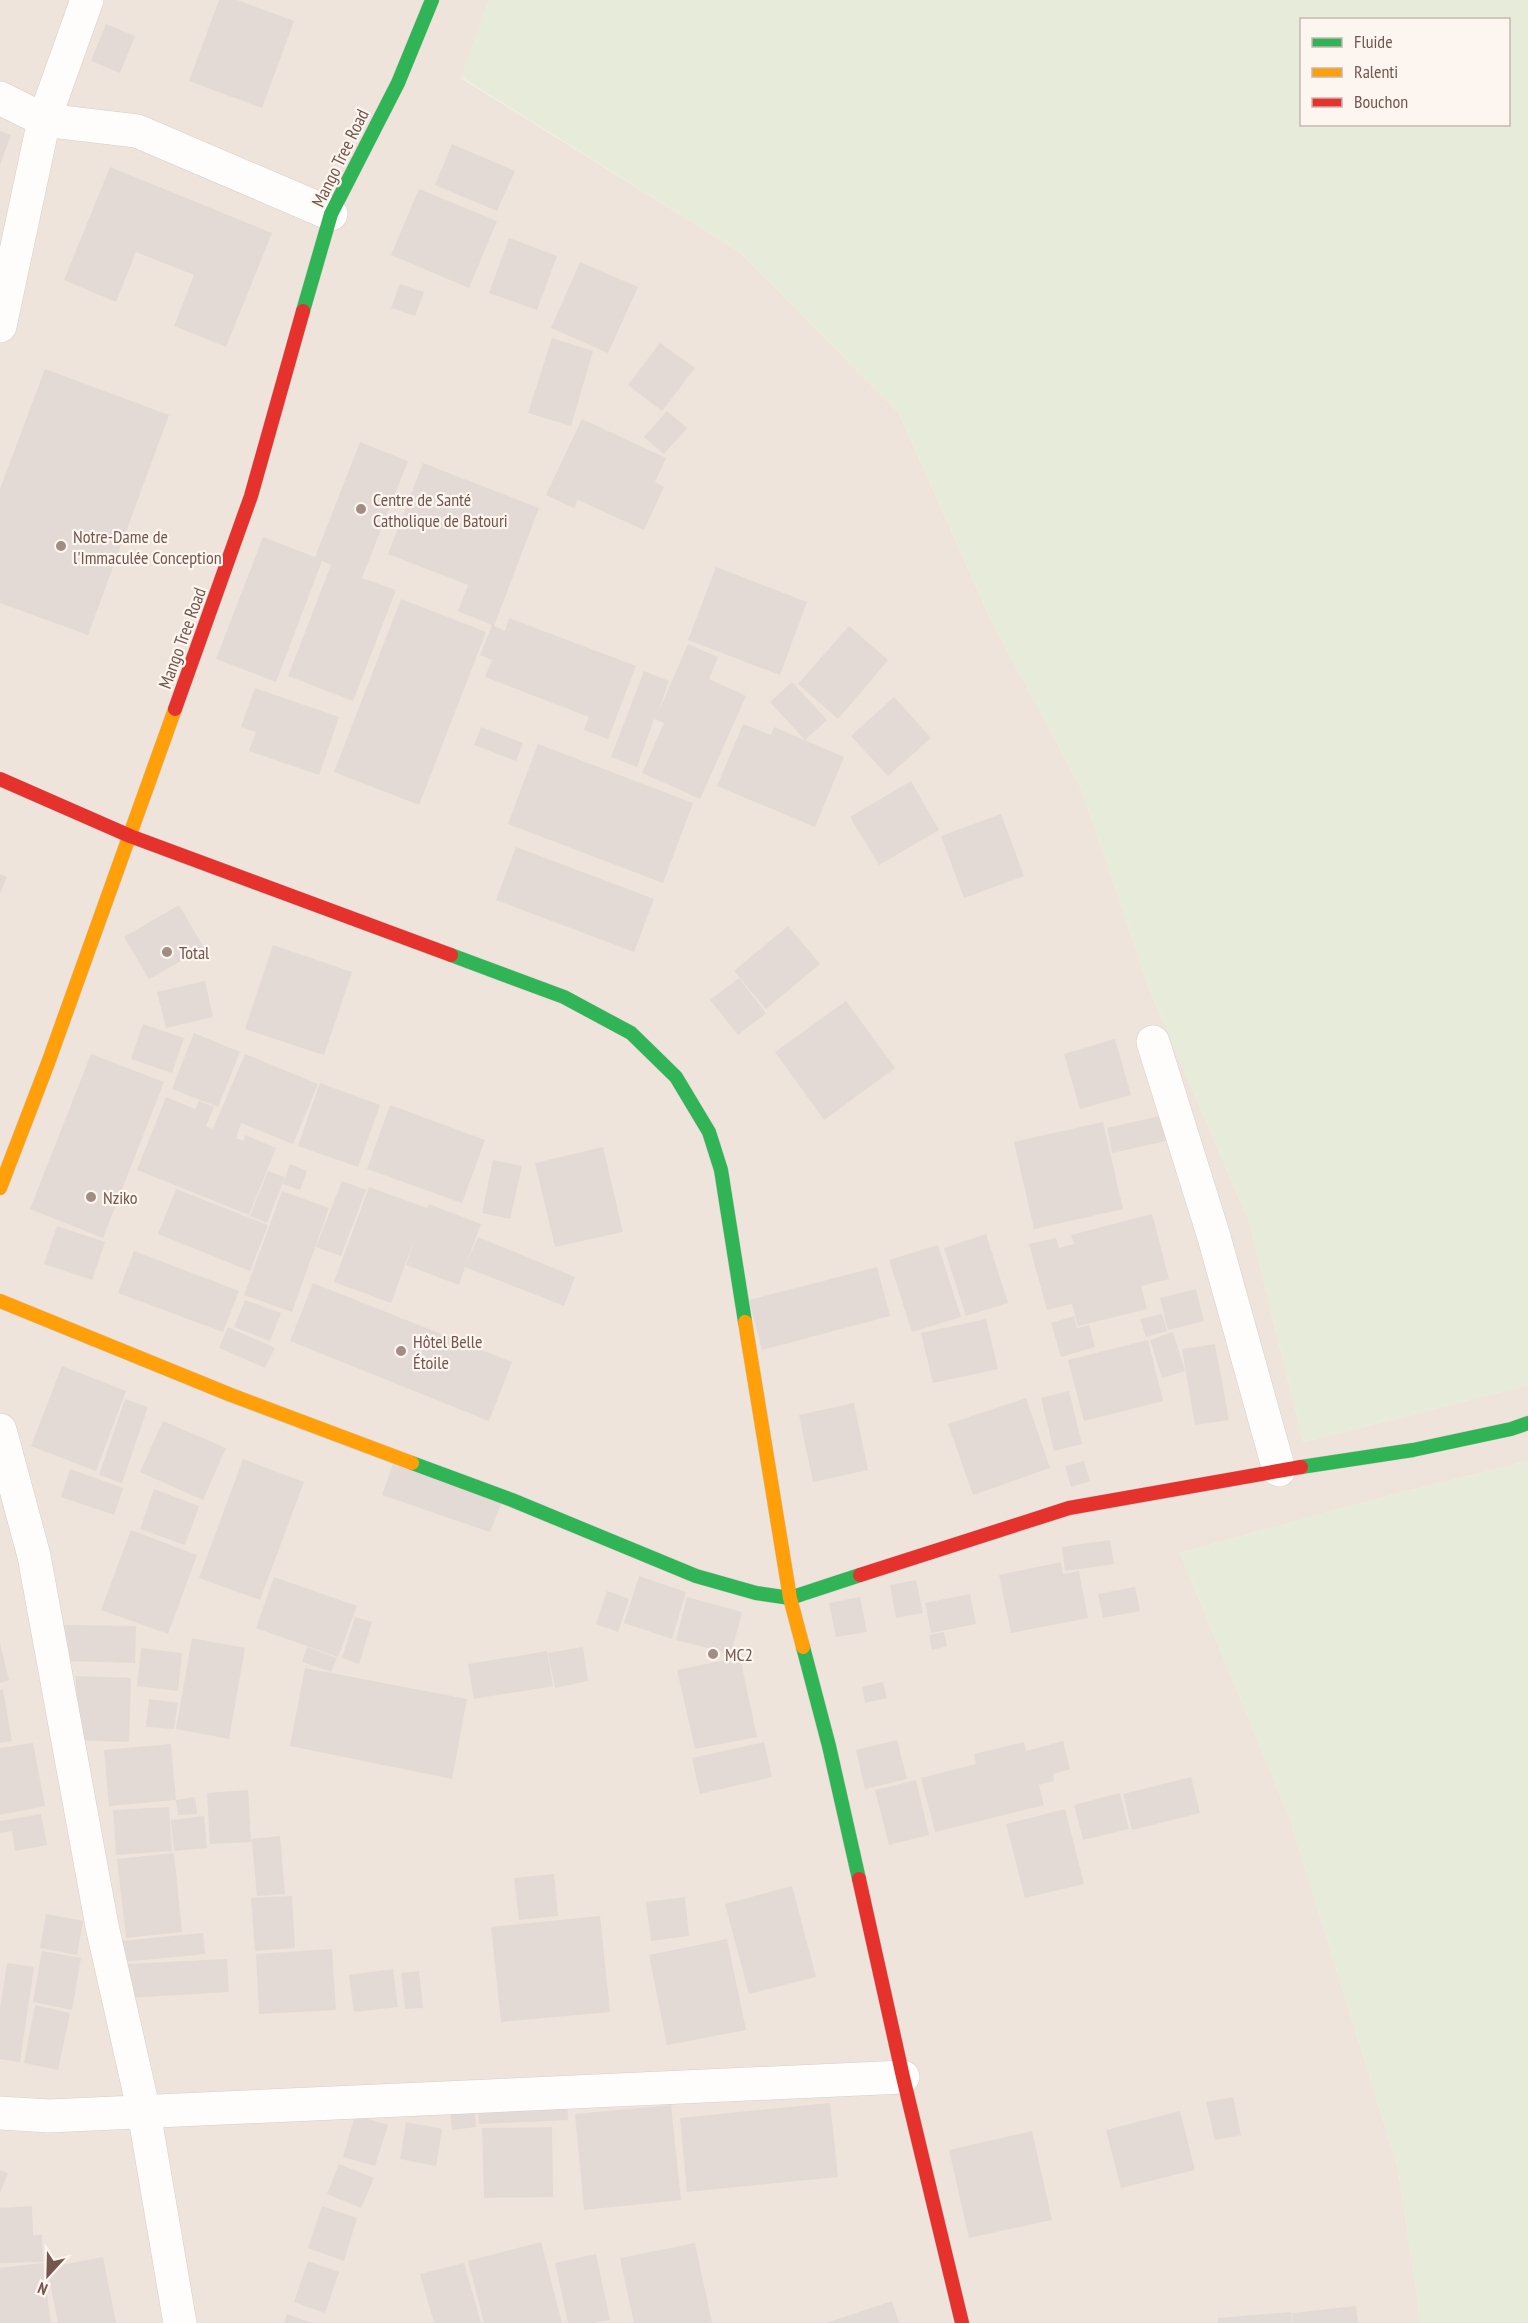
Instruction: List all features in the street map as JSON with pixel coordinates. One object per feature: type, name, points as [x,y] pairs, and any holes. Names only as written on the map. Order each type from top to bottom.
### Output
[{"type":"street","points":[[0,326],[44,120],[87,0]]},
{"type":"street","name":"Mango Tree Road","points":[[0,1188],[252,496],[331,214],[398,83],[432,0]]},
{"type":"street","points":[[0,98],[44,120],[137,131],[331,214]]},
{"type":"street","points":[[0,779],[130,836],[564,997],[631,1033],[676,1077],[709,1132],[721,1170],[790,1598],[830,1746],[903,2077],[962,2323]]},
{"type":"street","points":[[1153,1042],[1214,1237],[1279,1470]]},
{"type":"street","points":[[0,1301],[231,1395],[512,1500],[696,1576],[756,1593],[790,1598],[1069,1508],[1279,1470],[1413,1450],[1511,1430],[1528,1423]]},
{"type":"street","points":[[0,1430],[34,1556],[102,1926],[144,2112],[180,2323]]},
{"type":"street","points":[[0,2113],[49,2116],[903,2077]]},
{"type":"shaded area","points":[[0,0],[489,0],[461,78],[740,252],[899,413],[991,620],[1081,788],[1151,993],[1249,1221],[1303,1442],[1528,1385],[1528,1461],[1377,1499],[1180,1553],[1289,1816],[1398,2168],[1421,2323],[0,2323]]},
{"type":"green space","points":[[489,0],[1528,0],[1528,1385],[1303,1442],[1249,1221],[1151,993],[1081,788],[991,620],[899,413],[740,252],[461,77]]},
{"type":"green space","points":[[1528,1461],[1528,2323],[1421,2323],[1398,2168],[1289,1816],[1180,1553],[1377,1499]]},
{"type":"building","points":[[219,0],[237,0],[294,21],[262,108],[189,81]]},
{"type":"building","points":[[106,24],[135,36],[120,73],[91,61]]},
{"type":"building","points":[[0,131],[11,135],[0,165]]},
{"type":"building","points":[[452,144],[515,171],[497,211],[435,185]]},
{"type":"building","points":[[110,167],[272,233],[226,347],[174,326],[194,275],[136,252],[116,302],[64,280]]},
{"type":"building","points":[[419,189],[497,221],[469,288],[391,255]]},
{"type":"building","points":[[509,238],[557,256],[537,310],[489,293]]},
{"type":"building","points":[[580,262],[638,287],[608,353],[551,328]]},
{"type":"building","points":[[400,284],[424,292],[415,316],[391,308]]},
{"type":"building","points":[[552,338],[593,351],[571,426],[528,413]]},
{"type":"building","points":[[660,343],[695,368],[662,411],[628,385]]},
{"type":"building","name":"Notre-Dame de l'Immaculée Conception","points":[[45,369],[169,415],[88,635],[0,603],[0,489]]},
{"type":"building","points":[[667,411],[687,428],[664,454],[644,437]]},
{"type":"building","points":[[582,419],[666,458],[655,482],[664,487],[644,530],[578,500],[574,508],[546,495]]},
{"type":"building","points":[[360,442],[408,461],[362,578],[396,590],[353,701],[288,676],[331,565],[322,561],[276,682],[216,659],[263,537],[315,557]]},
{"type":"building","points":[[423,463],[539,508],[494,626],[505,631],[509,618],[636,666],[608,739],[584,730],[589,717],[485,677],[492,660],[480,655],[492,625],[458,611],[468,585],[388,554]]},
{"type":"building","points":[[716,567],[807,602],[780,675],[688,640]]},
{"type":"building","points":[[401,599],[486,632],[419,805],[334,772]]},
{"type":"building","points":[[849,626],[888,660],[838,719],[798,684]]},
{"type":"building","points":[[688,644],[718,657],[709,679],[746,696],[700,799],[642,773],[664,723],[654,719],[637,767],[611,757],[644,671],[669,681],[657,715]]},
{"type":"building","points":[[792,682],[827,720],[805,740],[770,702]]},
{"type":"building","points":[[255,688],[339,717],[319,775],[249,751],[256,732],[241,727]]},
{"type":"building","points":[[894,697],[931,738],[888,776],[851,736]]},
{"type":"building","points":[[743,724],[771,735],[774,727],[844,757],[815,827],[717,786]]},
{"type":"building","points":[[481,727],[523,743],[516,761],[474,745]]},
{"type":"building","points":[[538,744],[693,803],[663,883],[508,824]]},
{"type":"building","points":[[911,781],[939,830],[879,865],[850,817]]},
{"type":"building","points":[[1001,814],[1024,876],[964,898],[941,836]]},
{"type":"building","points":[[516,847],[654,899],[634,952],[496,900]]},
{"type":"building","points":[[0,874],[7,877],[0,894]]},
{"type":"building","points":[[179,905],[204,948],[149,979],[124,937]]},
{"type":"building","points":[[788,926],[820,964],[766,1009],[734,971]]},
{"type":"building","points":[[273,945],[352,972],[324,1055],[245,1029]]},
{"type":"building","points":[[739,978],[766,1013],[738,1035],[710,1000]]},
{"type":"building","points":[[205,981],[213,1017],[166,1028],[157,992]]},
{"type":"building","points":[[846,1001],[895,1068],[824,1120],[775,1052]]},
{"type":"building","points":[[143,1024],[184,1038],[172,1073],[131,1059]]},
{"type":"building","points":[[194,1033],[240,1052],[218,1107],[172,1089]]},
{"type":"building","points":[[1115,1039],[1131,1095],[1080,1109],[1064,1054]]},
{"type":"building","points":[[91,1054],[164,1082],[103,1238],[30,1209]]},
{"type":"building","points":[[245,1054],[318,1084],[293,1144],[241,1123],[236,1138],[243,1141],[245,1135],[276,1148],[249,1215],[137,1170],[166,1097],[195,1109],[199,1101],[214,1107],[206,1126],[213,1129]]},
{"type":"building","points":[[320,1083],[380,1105],[358,1167],[298,1146]]},
{"type":"building","points":[[390,1105],[485,1140],[462,1203],[367,1169]]},
{"type":"building","points":[[1164,1115],[1170,1140],[1112,1153],[1107,1128]]},
{"type":"building","points":[[1103,1122],[1123,1209],[1034,1229],[1014,1142]]},
{"type":"building","points":[[603,1147],[623,1232],[555,1247],[535,1163]]},
{"type":"building","points":[[493,1160],[522,1166],[510,1219],[482,1213]]},
{"type":"building","points":[[290,1164],[307,1171],[300,1190],[283,1184]]},
{"type":"building","points":[[268,1171],[285,1177],[267,1223],[250,1216]]},
{"type":"building","points":[[342,1181],[366,1190],[341,1256],[316,1247]]},
{"type":"building","points":[[369,1187],[427,1208],[429,1204],[481,1224],[467,1262],[478,1237],[575,1277],[564,1306],[465,1267],[459,1285],[406,1265],[416,1235],[391,1303],[334,1282]]},
{"type":"building","points":[[176,1189],[268,1225],[250,1271],[158,1234]]},
{"type":"building","points":[[282,1191],[329,1208],[292,1312],[244,1295]]},
{"type":"building","points":[[1152,1214],[1169,1279],[1141,1286],[1147,1309],[1078,1326],[1072,1304],[1047,1310],[1029,1244],[1056,1238],[1059,1248],[1074,1244],[1071,1235]]},
{"type":"building","points":[[57,1226],[105,1242],[92,1280],[44,1264]]},
{"type":"building","points":[[986,1234],[1008,1303],[966,1316],[944,1248]]},
{"type":"building","points":[[938,1245],[961,1317],[912,1332],[889,1260]]},
{"type":"building","points":[[134,1251],[239,1291],[223,1332],[118,1293]]},
{"type":"building","points":[[877,1267],[890,1316],[762,1350],[749,1300]]},
{"type":"building","name":"Hôtel Belle Étoile","points":[[313,1283],[512,1362],[489,1421],[290,1341]]},
{"type":"building","points":[[1196,1289],[1204,1321],[1168,1330],[1160,1298]]},
{"type":"building","points":[[245,1300],[281,1313],[270,1341],[234,1327]]},
{"type":"building","points":[[1162,1314],[1167,1331],[1146,1337],[1140,1319]]},
{"type":"building","points":[[1074,1316],[1077,1328],[1089,1325],[1095,1347],[1061,1357],[1051,1323]]},
{"type":"building","points":[[986,1319],[998,1369],[933,1383],[921,1333]]},
{"type":"building","points":[[228,1327],[275,1348],[265,1368],[219,1348]]},
{"type":"building","points":[[1173,1332],[1185,1371],[1162,1378],[1150,1340]]},
{"type":"building","points":[[1148,1340],[1163,1401],[1084,1421],[1068,1360]]},
{"type":"building","points":[[1215,1344],[1229,1420],[1195,1425],[1182,1349]]},
{"type":"building","points":[[62,1366],[126,1391],[96,1471],[31,1446]]},
{"type":"building","points":[[1069,1391],[1082,1444],[1054,1451],[1041,1398]]},
{"type":"building","points":[[1026,1398],[1050,1468],[973,1495],[948,1424]]},
{"type":"building","points":[[125,1399],[148,1407],[122,1483],[99,1475]]},
{"type":"building","points":[[854,1403],[868,1470],[813,1482],[799,1415]]},
{"type":"building","points":[[163,1421],[226,1448],[203,1500],[140,1472]]},
{"type":"building","points":[[243,1459],[304,1482],[260,1600],[199,1578]]},
{"type":"building","points":[[1084,1461],[1090,1481],[1071,1487],[1065,1466]]},
{"type":"building","points":[[393,1464],[502,1502],[490,1532],[382,1495]]},
{"type":"building","points":[[70,1469],[123,1488],[114,1515],[61,1497]]},
{"type":"building","points":[[154,1489],[199,1506],[185,1545],[140,1529]]},
{"type":"building","points":[[131,1530],[197,1555],[168,1634],[101,1610]]},
{"type":"building","points":[[1110,1540],[1114,1564],[1065,1571],[1062,1547]]},
{"type":"building","points":[[1061,1562],[1063,1574],[1079,1571],[1088,1618],[1011,1633],[999,1575]]},
{"type":"building","points":[[639,1576],[686,1592],[672,1639],[624,1623]]},
{"type":"building","points":[[274,1577],[357,1606],[338,1657],[256,1628]]},
{"type":"building","points":[[916,1580],[923,1613],[896,1618],[890,1585]]},
{"type":"building","points":[[1135,1587],[1140,1611],[1103,1618],[1098,1594]]},
{"type":"building","points":[[607,1591],[629,1599],[618,1632],[596,1624]]},
{"type":"building","points":[[970,1594],[976,1624],[931,1633],[925,1603]]},
{"type":"building","points":[[687,1597],[742,1612],[731,1654],[676,1640]]},
{"type":"building","points":[[860,1597],[867,1632],[836,1637],[829,1603]]},
{"type":"building","points":[[355,1617],[372,1622],[359,1664],[342,1658]]},
{"type":"building","points":[[64,1625],[136,1626],[135,1663],[64,1661]]},
{"type":"building","points":[[944,1632],[947,1646],[932,1650],[929,1635]]},
{"type":"building","points":[[192,1638],[245,1648],[229,1739],[176,1729]]},
{"type":"building","points":[[0,1643],[9,1680],[0,1683]]},
{"type":"building","points":[[307,1647],[337,1658],[331,1672],[302,1662]]},
{"type":"building","points":[[583,1647],[588,1681],[555,1688],[548,1653]]},
{"type":"building","points":[[141,1648],[182,1653],[178,1691],[137,1686]]},
{"type":"building","points":[[547,1651],[553,1686],[474,1699],[468,1664]]},
{"type":"building","points":[[740,1657],[757,1737],[695,1749],[677,1670]]},
{"type":"building","points":[[305,1668],[467,1699],[452,1779],[290,1746]]},
{"type":"building","points":[[76,1676],[131,1678],[129,1742],[75,1740]]},
{"type":"building","points":[[883,1682],[887,1698],[865,1703],[862,1687]]},
{"type":"building","points":[[3,1689],[12,1741],[0,1743],[0,1690]]},
{"type":"building","points":[[149,1699],[178,1703],[174,1729],[146,1727]]},
{"type":"building","points":[[897,1740],[907,1779],[865,1789],[856,1750]]},
{"type":"building","points":[[1063,1741],[1070,1769],[1053,1774],[1054,1781],[1039,1785],[1044,1805],[935,1832],[921,1778],[976,1764],[974,1754],[1024,1742],[1026,1751]]},
{"type":"building","points":[[764,1742],[772,1777],[700,1794],[692,1758]]},
{"type":"building","points":[[33,1743],[45,1806],[0,1815],[0,1748]]},
{"type":"building","points":[[171,1744],[176,1800],[109,1806],[104,1750]]},
{"type":"building","points":[[1191,1777],[1200,1813],[1132,1830],[1123,1794]]},
{"type":"building","points":[[916,1780],[929,1835],[889,1845],[875,1790]]},
{"type":"building","points":[[248,1790],[251,1839],[280,1836],[285,1894],[257,1896],[252,1842],[210,1844],[207,1793]]},
{"type":"building","points":[[1120,1793],[1129,1829],[1083,1840],[1074,1805]]},
{"type":"building","points":[[195,1797],[197,1814],[178,1815],[176,1800]]},
{"type":"building","points":[[169,1807],[172,1851],[116,1855],[113,1810]]},
{"type":"building","points":[[1065,1809],[1084,1884],[1025,1898],[1006,1824]]},
{"type":"building","points":[[41,1814],[47,1845],[15,1851],[12,1831],[0,1833],[0,1821]]},
{"type":"building","points":[[204,1816],[207,1848],[174,1851],[171,1820]]},
{"type":"building","points":[[174,1853],[182,1932],[126,1938],[117,1859]]},
{"type":"building","points":[[554,1874],[558,1916],[519,1920],[514,1878]]},
{"type":"building","points":[[792,1886],[816,1977],[749,1994],[725,1904]]},
{"type":"building","points":[[292,1896],[295,1948],[255,1951],[251,1898]]},
{"type":"building","points":[[685,1897],[689,1936],[651,1941],[646,1902]]},
{"type":"building","points":[[46,1914],[83,1921],[77,1955],[40,1948]]},
{"type":"building","points":[[600,1916],[610,2012],[501,2022],[491,1927]]},
{"type":"building","points":[[203,1933],[205,1954],[123,1962],[121,1941]]},
{"type":"building","points":[[727,1939],[746,2030],[667,2045],[649,1955]]},
{"type":"building","points":[[332,1949],[336,2010],[259,2014],[256,1954]]},
{"type":"building","points":[[42,1951],[81,1958],[72,2010],[33,2002]]},
{"type":"building","points":[[227,1959],[229,1992],[108,1999],[106,1965]]},
{"type":"building","points":[[7,1963],[34,1967],[20,2062],[0,2059],[0,2009]]},
{"type":"building","points":[[393,1969],[398,2007],[354,2012],[349,1975]]},
{"type":"building","points":[[419,1971],[423,2008],[405,2009],[401,1973]]},
{"type":"building","points":[[35,2005],[70,2013],[58,2070],[24,2063]]},
{"type":"building","points":[[567,2096],[568,2120],[479,2124],[478,2100]]},
{"type":"building","points":[[1233,2097],[1241,2135],[1215,2140],[1206,2102]]},
{"type":"building","points":[[474,2099],[476,2127],[452,2130],[449,2101]]},
{"type":"building","points":[[830,2103],[838,2177],[687,2192],[680,2118]]},
{"type":"building","points":[[671,2105],[681,2200],[584,2210],[575,2114]]},
{"type":"building","points":[[1180,2111],[1195,2170],[1121,2188],[1106,2130]]},
{"type":"building","points":[[355,2115],[388,2125],[375,2166],[343,2157]]},
{"type":"building","points":[[406,2122],[442,2129],[436,2166],[400,2159]]},
{"type":"building","points":[[552,2127],[553,2197],[484,2198],[482,2128]]},
{"type":"building","points":[[1032,2131],[1052,2220],[969,2238],[949,2150]]},
{"type":"building","points":[[339,2164],[374,2178],[361,2208],[327,2194]]},
{"type":"building","points":[[0,2170],[8,2173],[0,2193]]},
{"type":"building","points":[[32,2206],[33,2235],[42,2235],[43,2262],[0,2263],[0,2208]]},
{"type":"building","points":[[322,2206],[357,2218],[344,2261],[308,2248]]},
{"type":"building","points":[[541,2242],[562,2323],[484,2323],[468,2261]]},
{"type":"building","points":[[695,2243],[712,2323],[634,2323],[620,2258]]},
{"type":"building","points":[[596,2254],[610,2320],[568,2323],[555,2263]]},
{"type":"building","points":[[103,2257],[116,2323],[58,2323],[47,2268]]},
{"type":"building","points":[[308,2261],[339,2272],[325,2313],[294,2302]]},
{"type":"building","points":[[43,2263],[51,2323],[0,2323],[0,2268]]},
{"type":"building","points":[[464,2263],[481,2323],[434,2323],[420,2274]]},
{"type":"building","points":[[892,2301],[899,2323],[826,2323]]},
{"type":"building","points":[[1356,2306],[1358,2323],[1293,2323],[1292,2313]]},
{"type":"building","points":[[1291,2312],[1292,2323],[1218,2323],[1218,2318]]},
{"type":"building","points":[[287,2314],[312,2323],[284,2323]]},
{"type":"traffic: fast","points":[[303,311],[331,214],[398,83],[432,0]]},
{"type":"traffic: fast","points":[[451,955],[564,997],[631,1033],[676,1077],[709,1132],[721,1170],[745,1322]]},
{"type":"traffic: fast","points":[[1301,1467],[1413,1450],[1511,1429],[1528,1423]]},
{"type":"traffic: fast","points":[[412,1463],[512,1500],[696,1576],[756,1593],[790,1598],[860,1575]]},
{"type":"traffic: fast","points":[[803,1647],[829,1746],[859,1879]]},
{"type":"traffic: slow","points":[[0,1188],[48,1063],[175,709]]},
{"type":"traffic: slow","points":[[0,1301],[231,1395],[412,1463]]},
{"type":"traffic: slow","points":[[745,1322],[790,1598],[803,1647]]},
{"type":"traffic: jam","points":[[175,709],[251,496],[303,311]]},
{"type":"traffic: jam","points":[[0,779],[130,836],[451,955]]},
{"type":"traffic: jam","points":[[860,1575],[1069,1508],[1301,1467]]},
{"type":"traffic: jam","points":[[859,1879],[903,2077],[962,2323]]},
{"type":"place","name":"Centre de Santé Catholique de Batouri","points":[[361,509]]},
{"type":"place","name":"Notre-Dame de l'Immaculée Conception","points":[[61,546]]},
{"type":"place","name":"Total","points":[[167,952]]},
{"type":"place","name":"Nziko","points":[[91,1197]]},
{"type":"place","name":"Hôtel Belle Étoile","points":[[401,1351]]},
{"type":"place","name":"MC2","points":[[713,1654]]}]
